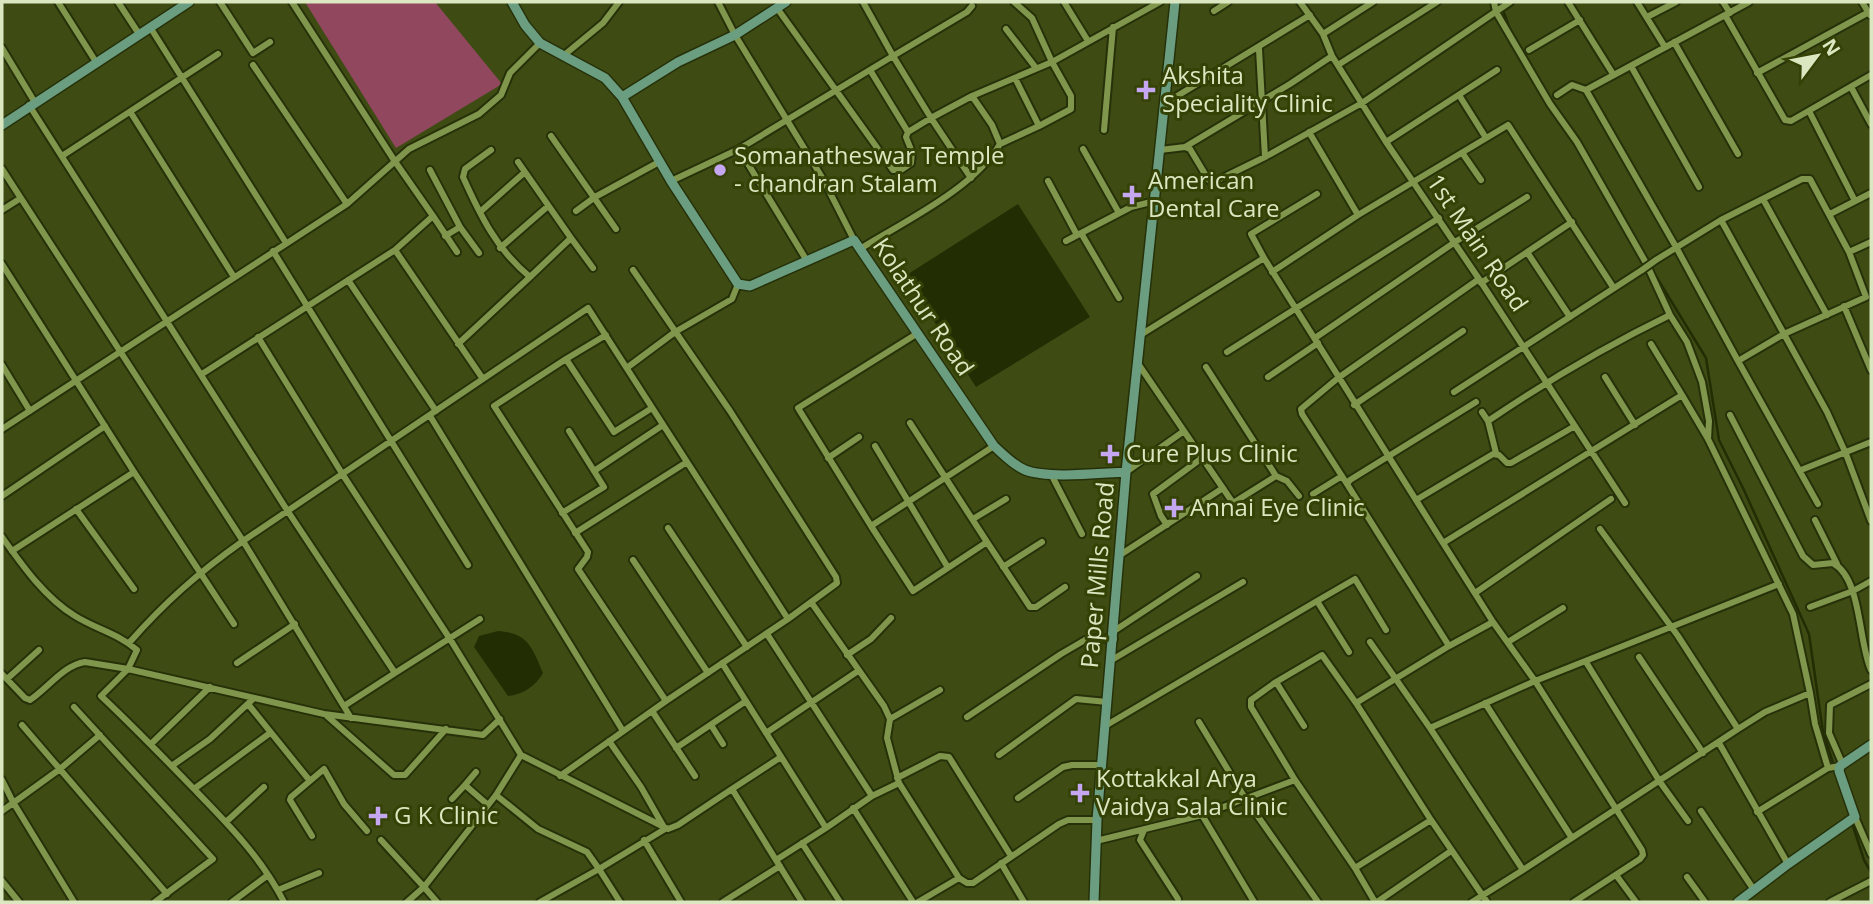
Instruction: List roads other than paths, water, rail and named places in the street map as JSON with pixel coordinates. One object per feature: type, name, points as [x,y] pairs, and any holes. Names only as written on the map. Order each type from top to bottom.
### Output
[{"type":"main road","points":[[2,124],[186,2]]},
{"type":"main road","points":[[512,2],[525,25],[540,43],[605,78],[622,97],[659,162],[738,284]]},
{"type":"main road","points":[[622,97],[678,62],[735,35],[786,2]]},
{"type":"main road","name":"Paper Mills Road","points":[[1094,902],[1101,765],[1126,472],[1175,2]]},
{"type":"main road","name":"Kolathur Road","points":[[738,284],[750,286],[807,261],[857,245],[994,446],[1013,463],[1027,471],[1051,474],[1126,472]]},
{"type":"main road","points":[[1738,902],[1852,819],[1836,766],[1871,745]]},
{"type":"street","points":[[58,2],[96,62]]},
{"type":"street","points":[[118,2],[139,34]]},
{"type":"street","points":[[220,2],[253,53],[270,43]]},
{"type":"street","points":[[292,2],[457,252]]},
{"type":"street","points":[[563,56],[603,23],[619,2]]},
{"type":"street","points":[[718,2],[735,35],[823,179],[857,245],[942,199],[971,177],[1000,144],[1071,109],[1071,96],[1032,18],[1014,2]]},
{"type":"street","points":[[863,2],[931,118],[971,177]]},
{"type":"street","points":[[1064,2],[1088,41]]},
{"type":"street","points":[[777,8],[871,141],[893,170],[897,171],[911,163],[913,158],[906,137],[908,132],[972,96],[1052,62],[1160,2]]},
{"type":"street","points":[[1214,11],[1228,2]]},
{"type":"street","name":"1st Main Road","points":[[1300,2],[1323,34],[1332,56],[1386,142],[1455,242],[1625,503]]},
{"type":"street","points":[[1323,34],[1373,2]]},
{"type":"street","points":[[1338,65],[1437,2]]},
{"type":"street","points":[[1494,2],[1502,7],[1511,37],[1550,104],[1577,142],[1687,342],[1702,382],[1709,421],[1708,439]]},
{"type":"street","points":[[1568,2],[1613,74]]},
{"type":"street","points":[[1637,2],[1665,47]]},
{"type":"street","points":[[1647,17],[1676,2]]},
{"type":"street","points":[[1723,2],[1785,120],[1791,121],[1871,75]]},
{"type":"street","points":[[1586,90],[1749,2]]},
{"type":"street","points":[[671,181],[739,149],[788,121],[967,12],[972,6]]},
{"type":"street","points":[[1185,147],[1212,183],[1362,103],[1502,7]]},
{"type":"street","points":[[1758,73],[1868,8]]},
{"type":"street","points":[[1164,104],[1259,49],[1310,15]]},
{"type":"street","points":[[1529,50],[1580,20]]},
{"type":"street","points":[[150,27],[286,243]]},
{"type":"street","points":[[1104,131],[1113,27]]},
{"type":"street","points":[[1006,29],[1036,68]]},
{"type":"street","points":[[1674,42],[1738,154]]},
{"type":"street","points":[[2,429],[346,204],[408,149],[479,114],[500,95],[510,73],[540,43]]},
{"type":"street","points":[[2,48],[62,156],[395,673]]},
{"type":"street","points":[[1259,49],[1265,157]]},
{"type":"street","points":[[62,156],[218,54]]},
{"type":"street","points":[[1160,150],[1185,147],[1332,56]]},
{"type":"street","points":[[253,65],[346,204]]},
{"type":"street","points":[[1631,66],[1699,187]]},
{"type":"street","points":[[870,70],[908,132]]},
{"type":"street","points":[[1386,142],[1497,70]]},
{"type":"street","points":[[1015,78],[1039,126]]},
{"type":"street","points":[[1557,95],[1572,85],[1586,90],[1818,504]]},
{"type":"street","points":[[1851,87],[1871,124]]},
{"type":"street","points":[[1459,95],[1486,138]]},
{"type":"street","points":[[972,96],[992,125],[1000,144]]},
{"type":"street","points":[[1809,111],[1855,201]]},
{"type":"street","points":[[131,113],[234,277]]},
{"type":"street","points":[[1272,272],[1358,215],[1463,154],[1505,125],[1511,128],[1614,287]]},
{"type":"street","points":[[1309,132],[1358,215]]},
{"type":"street","points":[[551,136],[616,229]]},
{"type":"street","points":[[739,149],[807,261]]},
{"type":"street","points":[[1083,149],[1119,213]]},
{"type":"street","points":[[491,150],[467,167],[463,174],[500,248],[530,277]]},
{"type":"street","points":[[1463,154],[1481,180]]},
{"type":"street","points":[[517,162],[593,268]]},
{"type":"street","points":[[576,211],[595,197],[659,162]]},
{"type":"street","points":[[2,169],[243,541],[351,718]]},
{"type":"street","points":[[430,170],[460,227],[479,253]]},
{"type":"street","points":[[480,212],[525,172]]},
{"type":"street","points":[[1454,392],[1676,247],[1721,220],[1807,178],[1813,182],[1830,214],[1868,297],[1784,334],[1738,361]]},
{"type":"street","points":[[1048,181],[1119,298]]},
{"type":"street","points":[[1830,214],[1871,192]]},
{"type":"street","points":[[1317,194],[1250,237],[1317,340],[1354,405],[1642,850],[1643,855],[1574,902]]},
{"type":"street","points":[[1268,377],[1455,242],[1527,197]]},
{"type":"street","points":[[2,210],[21,198]]},
{"type":"street","points":[[1763,199],[1826,315]]},
{"type":"street","points":[[1066,241],[1119,213],[1142,203],[1155,201]]},
{"type":"street","points":[[500,248],[547,207]]},
{"type":"street","points":[[202,374],[395,250],[433,216]]},
{"type":"street","points":[[1227,352],[1439,218]]},
{"type":"street","points":[[1721,220],[1827,412],[1871,521]]},
{"type":"street","points":[[1449,646],[1301,409],[1338,378],[1572,222]]},
{"type":"street","points":[[445,236],[460,227]]},
{"type":"street","points":[[458,344],[571,238]]},
{"type":"street","points":[[1849,252],[1871,242]]},
{"type":"street","points":[[395,250],[482,379]]},
{"type":"street","points":[[274,251],[468,565]]},
{"type":"street","points":[[1527,252],[1570,317]]},
{"type":"street","points":[[1142,334],[1264,258]]},
{"type":"street","points":[[2,264],[234,624]]},
{"type":"street","points":[[560,776],[837,583],[836,577],[730,411],[633,270]]},
{"type":"street","points":[[348,280],[433,413],[623,732]]},
{"type":"street","points":[[628,367],[675,332],[732,299],[738,284]]},
{"type":"street","points":[[1844,306],[1871,370]]},
{"type":"street","points":[[129,643],[161,607],[200,572],[588,308],[788,619]]},
{"type":"street","points":[[1488,421],[1602,349],[1670,315]]},
{"type":"street","points":[[1354,405],[1463,331]]},
{"type":"street","points":[[918,333],[798,408],[913,592],[947,566],[987,542]]},
{"type":"street","points":[[606,335],[494,406],[588,552],[578,569],[666,701]]},
{"type":"street","points":[[258,337],[522,755],[665,829]]},
{"type":"street","points":[[1651,344],[1708,439],[1793,614],[1815,724],[1836,766]]},
{"type":"street","points":[[566,359],[614,432],[652,408]]},
{"type":"street","points":[[2,365],[30,411]]},
{"type":"street","points":[[1139,365],[1233,503],[1276,476]]},
{"type":"street","points":[[1206,367],[1276,476],[1287,481],[1299,496]]},
{"type":"street","points":[[1605,376],[1635,425]]},
{"type":"street","points":[[1443,543],[1682,395]]},
{"type":"street","points":[[1347,484],[1476,402]]},
{"type":"street","points":[[1482,412],[1488,421],[1496,453],[1505,462],[1511,463],[1575,426]]},
{"type":"street","points":[[1730,415],[1803,556],[1813,565],[1830,562],[1837,564]]},
{"type":"street","points":[[910,423],[1030,607],[1036,607],[1065,587]]},
{"type":"street","points":[[594,471],[663,425]]},
{"type":"street","points":[[2,496],[105,426]]},
{"type":"street","points":[[562,513],[604,487],[569,431]]},
{"type":"street","points":[[1126,472],[1184,431]]},
{"type":"street","points":[[828,458],[859,437]]},
{"type":"street","points":[[1801,470],[1871,442]]},
{"type":"street","points":[[875,446],[947,566]]},
{"type":"street","points":[[871,526],[994,446]]},
{"type":"street","points":[[1416,500],[1496,453]]},
{"type":"street","points":[[1167,525],[1153,494],[1202,458]]},
{"type":"street","points":[[575,533],[687,461]]},
{"type":"street","points":[[12,551],[134,472]]},
{"type":"street","points":[[1051,474],[1082,534]]},
{"type":"street","points":[[1313,495],[1342,476]]},
{"type":"street","points":[[1120,555],[1223,488]]},
{"type":"street","points":[[973,519],[1006,499]]},
{"type":"street","points":[[1475,593],[1611,499]]},
{"type":"street","points":[[76,509],[135,589]]},
{"type":"street","points":[[1815,520],[1853,591],[1871,670]]},
{"type":"street","points":[[668,528],[747,647]]},
{"type":"street","points":[[1600,529],[1671,626],[1738,729]]},
{"type":"street","points":[[2,537],[29,576],[74,616],[129,643],[137,650],[128,669],[101,696],[152,743],[227,821],[251,849],[284,902]]},
{"type":"street","points":[[1003,567],[1042,542]]},
{"type":"street","points":[[633,560],[708,673]]},
{"type":"street","points":[[967,717],[1085,640],[1114,635],[1196,576]]},
{"type":"street","points":[[1105,726],[1355,579],[1387,630]]},
{"type":"street","points":[[1810,607],[1871,582]]},
{"type":"street","points":[[1110,661],[1243,583]]},
{"type":"street","points":[[1430,728],[1535,681],[1779,584]]},
{"type":"street","points":[[1317,601],[1349,652]]},
{"type":"street","points":[[811,602],[874,690],[890,719],[887,738],[898,780],[959,878],[973,883],[1039,836],[1068,820],[1097,820]]},
{"type":"street","points":[[1508,642],[1563,608]]},
{"type":"street","points":[[847,655],[871,639],[891,618]]},
{"type":"street","points":[[344,706],[480,619]]},
{"type":"street","points":[[1356,704],[1493,622]]},
{"type":"street","points":[[237,663],[295,624]]},
{"type":"street","points":[[767,634],[872,796]]},
{"type":"street","points":[[1370,642],[1523,870]]},
{"type":"street","points":[[39,650],[4,677],[30,700],[77,663],[95,663],[210,687],[251,701],[351,718],[483,734],[500,719]]},
{"type":"street","points":[[1451,851],[1376,902],[1295,780],[1251,707],[1251,699],[1322,655],[1487,902]]},
{"type":"street","points":[[1639,657],[1703,753]]},
{"type":"street","points":[[1586,662],[1660,782],[1688,821]]},
{"type":"street","points":[[722,663],[826,828]]},
{"type":"street","points":[[766,733],[858,671]]},
{"type":"street","points":[[1276,682],[1304,726]]},
{"type":"street","points":[[1836,766],[1829,733],[1829,705],[1871,684]]},
{"type":"street","points":[[152,743],[210,687]]},
{"type":"street","points":[[890,719],[940,690]]},
{"type":"street","points":[[1472,902],[1765,712],[1810,693]]},
{"type":"street","points":[[999,755],[1076,699],[1107,702]]},
{"type":"street","points":[[251,701],[270,733],[310,781]]},
{"type":"street","points":[[173,765],[210,739],[251,701]]},
{"type":"street","points":[[676,748],[746,701]]},
{"type":"street","points":[[1485,703],[1572,838]]},
{"type":"street","points":[[74,707],[213,859],[155,902]]},
{"type":"street","points":[[652,711],[695,776]]},
{"type":"street","points":[[324,714],[394,775],[399,776],[405,775],[446,729]]},
{"type":"street","points":[[1199,722],[1245,798],[1318,902]]},
{"type":"street","points":[[711,724],[723,744]]},
{"type":"street","points":[[22,725],[167,894]]},
{"type":"street","points":[[194,789],[270,733]]},
{"type":"street","points":[[2,811],[60,769],[100,735]]},
{"type":"street","points":[[609,741],[641,787],[665,829]]},
{"type":"street","points":[[1719,743],[1788,864]]},
{"type":"street","points":[[407,902],[424,887],[496,795],[522,755]]},
{"type":"street","points":[[723,902],[853,808],[940,756],[949,757],[1011,856]]},
{"type":"street","points":[[540,902],[644,840],[678,825],[781,757]]},
{"type":"street","points":[[1018,799],[1063,767],[1101,765]]},
{"type":"street","points":[[1757,811],[1836,766]]},
{"type":"street","points":[[312,836],[290,800],[324,769],[344,804],[367,831]]},
{"type":"street","points":[[452,799],[476,772]]},
{"type":"street","points":[[2,780],[75,902]]},
{"type":"street","points":[[1096,842],[1202,815],[1295,780]]},
{"type":"street","points":[[465,785],[488,805]]},
{"type":"street","points":[[227,821],[264,787]]},
{"type":"street","points":[[732,789],[802,902]]},
{"type":"street","points":[[496,795],[538,830],[587,852],[620,902]]},
{"type":"street","points":[[853,808],[915,902],[959,878]]},
{"type":"street","points":[[1701,811],[1755,890]]},
{"type":"street","points":[[1202,815],[1254,902]]},
{"type":"street","points":[[1852,819],[1871,854]]},
{"type":"street","points":[[1355,869],[1431,820]]},
{"type":"street","points":[[1144,830],[1140,840],[1178,899]]},
{"type":"street","points":[[381,840],[438,902]]},
{"type":"street","points":[[644,840],[681,902]]},
{"type":"street","points":[[802,843],[840,902]]},
{"type":"street","points":[[1001,863],[1024,902]]},
{"type":"street","points":[[278,890],[319,873]]},
{"type":"street","points":[[232,902],[268,875]]},
{"type":"street","points":[[1616,875],[1636,902]]},
{"type":"street","points":[[1687,877],[1705,902]]},
{"type":"street","points":[[2,881],[19,902]]},
{"type":"street","points":[[1830,902],[1871,881]]},
{"type":"waterway","points":[[1500,2],[1511,32]]},
{"type":"waterway","points":[[1654,273],[1706,358],[1719,440],[1809,634],[1823,732],[1834,766]]},
{"type":"waterway","points":[[1852,823],[1864,860],[1871,872]]},
{"type":"place","name":"Akshita Speciality Clinic","points":[[1146,90]]},
{"type":"place","name":"Somanatheswar Temple - chandran Stalam","points":[[720,170]]},
{"type":"place","name":"American Dental Care","points":[[1132,195]]},
{"type":"place","name":"Cure Plus Clinic","points":[[1110,454]]},
{"type":"place","name":"Annai Eye Clinic","points":[[1174,508]]},
{"type":"place","name":"Kottakkal Arya Vaidya Sala Clinic","points":[[1080,793]]},
{"type":"place","name":"G K Clinic","points":[[378,816]]}]
